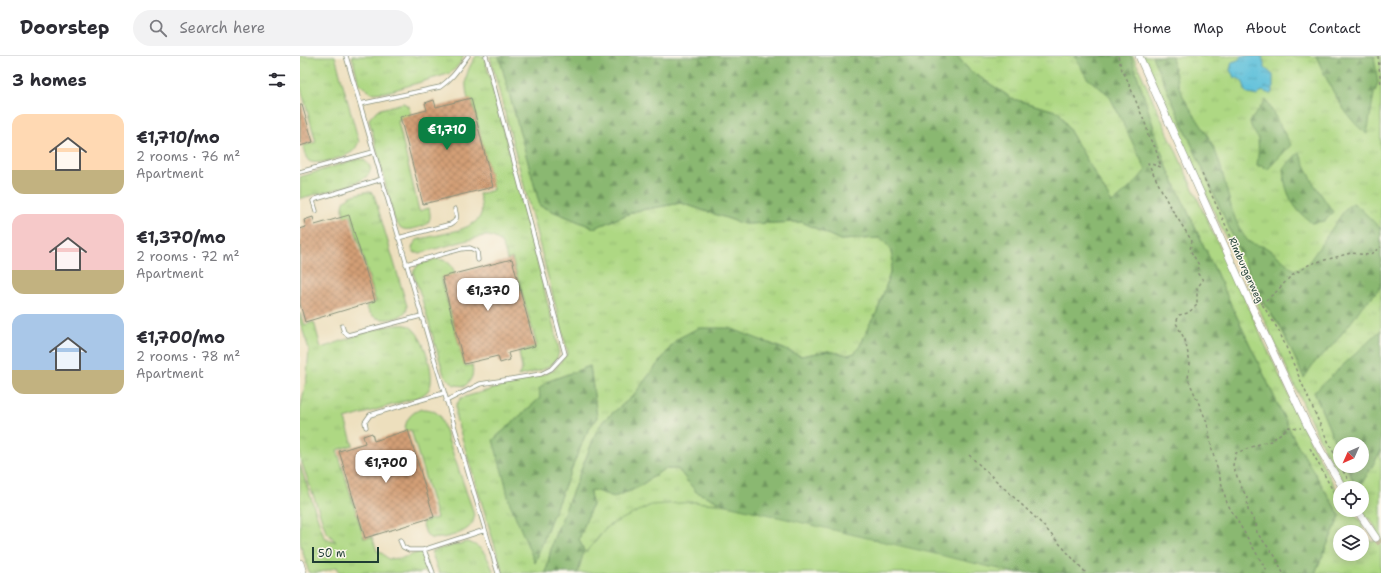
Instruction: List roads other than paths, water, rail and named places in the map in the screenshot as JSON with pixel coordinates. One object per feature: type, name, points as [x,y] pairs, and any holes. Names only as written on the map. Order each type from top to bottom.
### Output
[{"type":"street","name":"Rimburgerweg","points":[[1139,56],[1247,296],[1310,429],[1339,481]]},
{"type":"street","points":[[1362,517],[1376,538]]},
{"type":"street","points":[[300,563],[303,573]]},
{"type":"lane","points":[[346,56],[398,238],[498,573]]},
{"type":"lane","points":[[360,104],[440,87],[456,73],[468,56]]},
{"type":"lane","points":[[446,401],[480,384],[541,374],[551,369],[565,354],[486,56]]},
{"type":"lane","points":[[300,172],[374,152]]},
{"type":"lane","points":[[316,211],[313,201],[316,199],[382,179]]},
{"type":"lane","points":[[398,238],[452,224],[457,218],[455,209]]},
{"type":"lane","points":[[406,264],[461,248],[470,248],[477,252],[478,260]]},
{"type":"lane","points":[[342,326],[344,332],[348,335],[421,316]]},
{"type":"lane","points":[[366,427],[365,422],[370,415],[444,393]]},
{"type":"lane","points":[[400,540],[403,547],[409,550],[424,550],[485,530]]},
{"type":"lane","points":[[424,550],[433,573]]},
{"type":"water","points":[[1242,56],[1262,56],[1265,68],[1273,75],[1273,93],[1270,94],[1262,91],[1257,96],[1248,94],[1245,91],[1242,81],[1234,77],[1230,70],[1232,62],[1238,60]]},
{"type":"tunnel","points":[[1376,538],[1381,544]]}]
